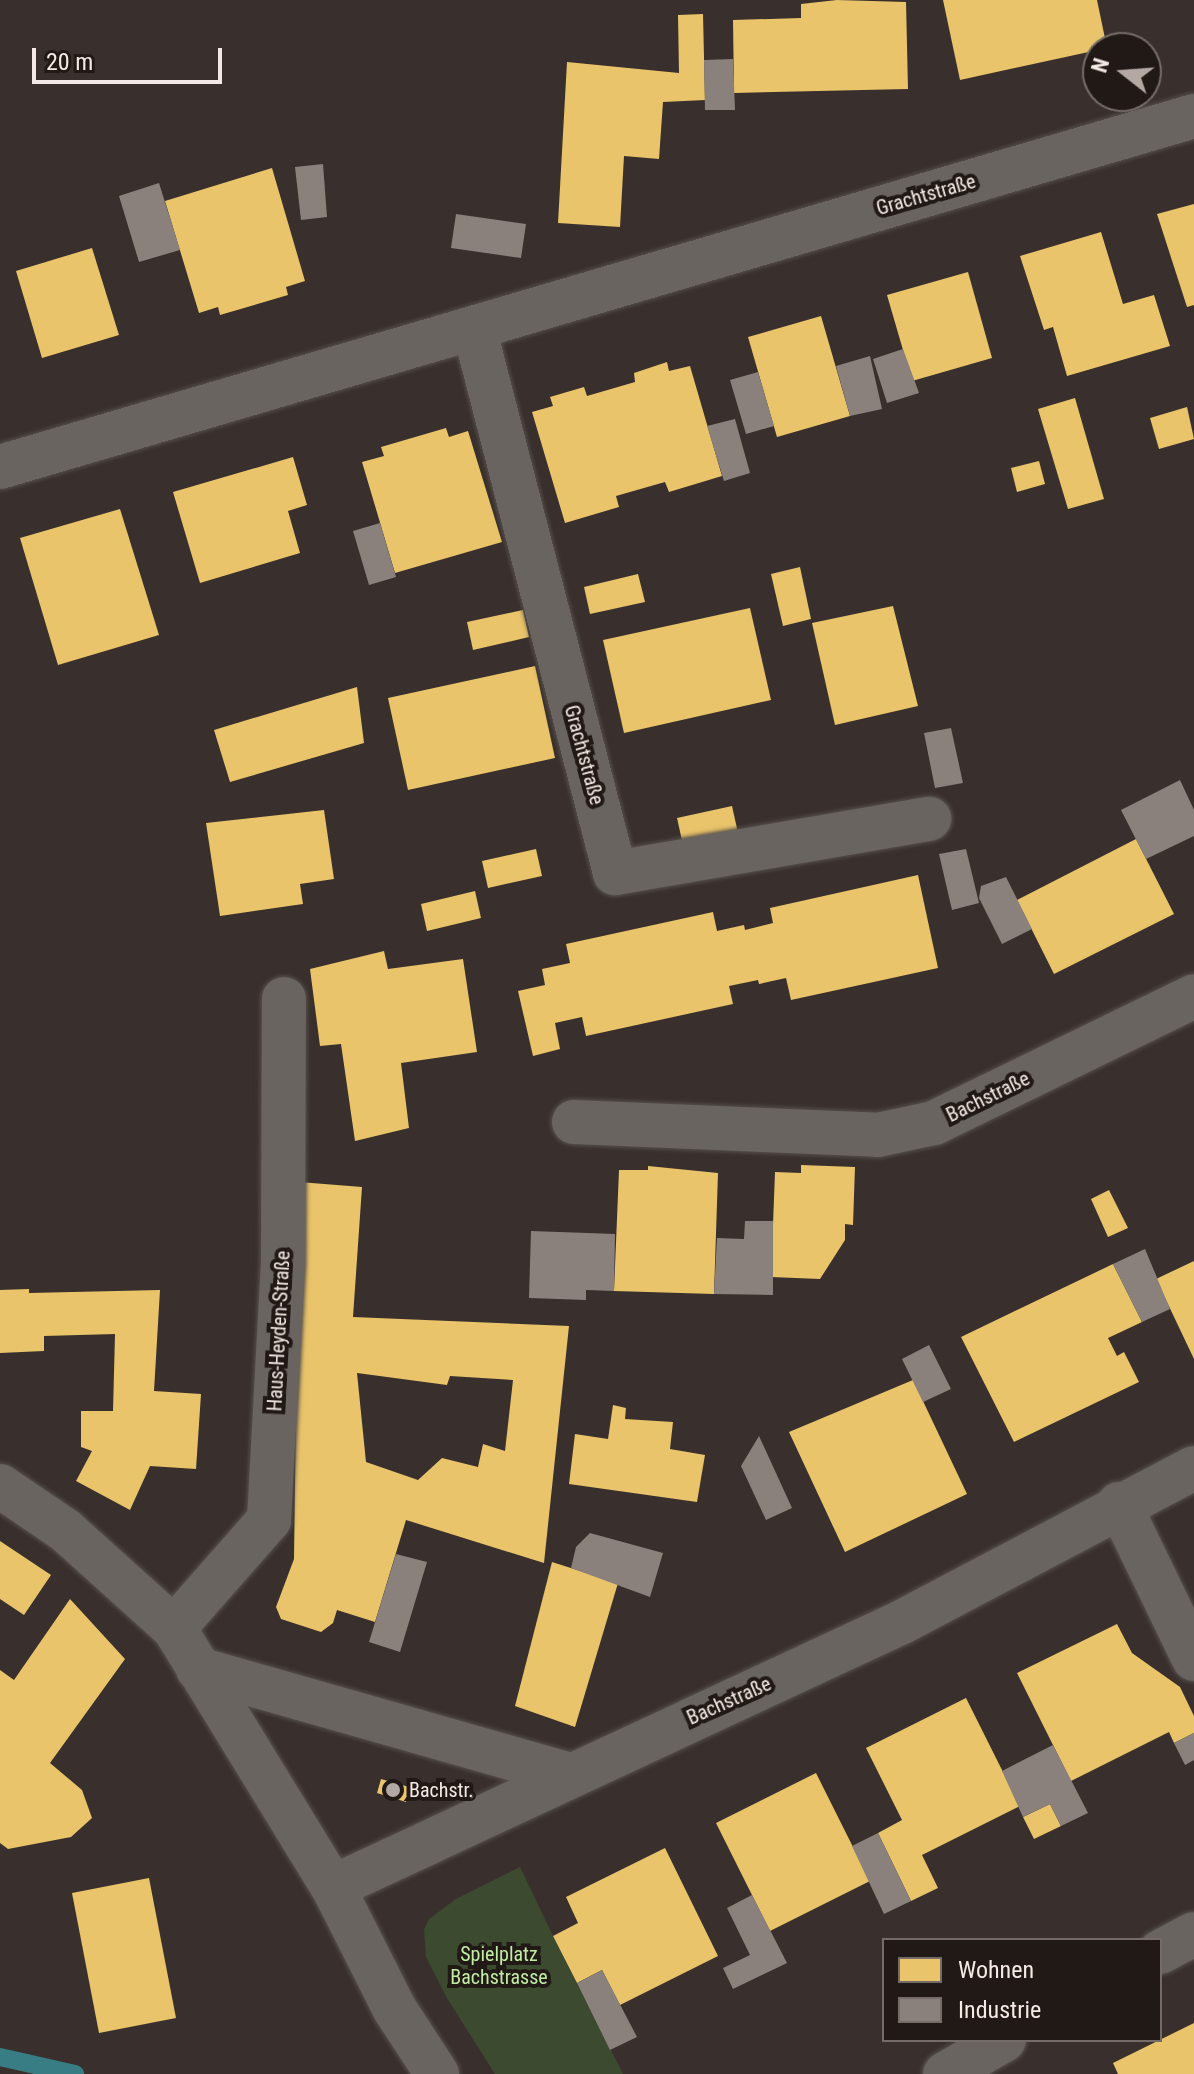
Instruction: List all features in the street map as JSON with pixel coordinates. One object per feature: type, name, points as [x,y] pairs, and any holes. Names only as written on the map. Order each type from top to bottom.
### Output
[{"type":"street","name":"Grachtstraße","points":[[0,467],[1194,116]]},
{"type":"street","name":"Grachtstraße","points":[[474,328],[615,873],[929,819]]},
{"type":"street","name":"Bachstraße","points":[[574,1122],[878,1135],[920,1126],[1194,996]]},
{"type":"street","name":"Haus-Heyden-Straße","points":[[174,1628],[269,1520],[283,1261],[284,999]]},
{"type":"street","name":"Bachstraße","points":[[333,1887],[567,1774],[902,1622],[1119,1504],[1194,1468]]},
{"type":"street","points":[[0,1486],[65,1530],[174,1628],[333,1887],[394,2008],[437,2074]]},
{"type":"street","points":[[1119,1504],[1194,1659]]},
{"type":"street","points":[[198,1669],[567,1774]]},
{"type":"street","points":[[1162,1951],[1194,1934]]},
{"type":"street","points":[[945,2074],[1001,2042]]},
{"type":"green space","name":"Spielplatz Bachstrasse","points":[[520,1867],[623,2074],[495,2074],[447,1998],[426,1957],[424,1929],[429,1919],[456,1899]]},
{"type":"building: Wohnen","points":[[837,0],[906,2],[908,89],[734,93],[733,20],[801,18],[801,4]]},
{"type":"building: Wohnen","points":[[943,0],[1097,0],[1104,32],[1082,32],[1082,53],[960,80]]},
{"type":"building: Wohnen","points":[[703,14],[705,100],[663,102],[659,159],[624,156],[620,227],[558,223],[567,62],[679,73],[678,15]]},
{"type":"building: Wohnen","points":[[272,168],[305,281],[286,287],[288,295],[220,315],[218,307],[199,313],[165,201]]},
{"type":"building: Wohnen","points":[[1194,204],[1194,305],[1187,307],[1157,214]]},
{"type":"building: Wohnen","points":[[1101,232],[1123,304],[1154,295],[1170,346],[1067,376],[1053,327],[1044,330],[1020,256]]},
{"type":"building: Wohnen","points":[[92,248],[119,335],[42,358],[16,271]]},
{"type":"building: Wohnen","points":[[968,272],[992,358],[912,381],[887,295]]},
{"type":"building: Wohnen","points":[[821,316],[850,416],[777,437],[748,337]]},
{"type":"building: Wohnen","points":[[667,362],[669,371],[690,366],[722,476],[669,492],[665,482],[616,496],[619,507],[565,523],[532,412],[553,406],[550,397],[584,387],[587,396],[635,382],[634,373]]},
{"type":"building: Wohnen","points":[[1075,398],[1104,499],[1068,509],[1038,409]]},
{"type":"building: Wohnen","points":[[1187,407],[1194,439],[1159,449],[1150,418]]},
{"type":"building: Wohnen","points":[[446,428],[449,437],[468,431],[502,542],[395,573],[362,462],[384,456],[381,447]]},
{"type":"building: Wohnen","points":[[293,457],[307,505],[288,511],[300,553],[200,583],[173,492]]},
{"type":"building: Wohnen","points":[[1039,461],[1045,484],[1017,492],[1011,468]]},
{"type":"building: Wohnen","points":[[120,509],[159,635],[58,665],[20,538]]},
{"type":"building: Wohnen","points":[[800,567],[811,619],[783,626],[771,574]]},
{"type":"building: Wohnen","points":[[638,574],[645,602],[590,614],[584,587]]},
{"type":"building: Wohnen","points":[[893,606],[918,706],[835,725],[812,623]]},
{"type":"building: Wohnen","points":[[750,608],[771,700],[624,733],[603,640]]},
{"type":"building: Wohnen","points":[[523,610],[529,637],[473,650],[467,622]]},
{"type":"building: Wohnen","points":[[535,666],[555,758],[408,790],[388,698]]},
{"type":"building: Wohnen","points":[[357,687],[364,743],[230,782],[214,730]]},
{"type":"building: Wohnen","points":[[732,806],[738,833],[683,845],[677,818]]},
{"type":"building: Wohnen","points":[[324,810],[334,879],[300,884],[303,904],[220,916],[206,823]]},
{"type":"building: Wohnen","points":[[1136,839],[1174,914],[1054,974],[1017,900]]},
{"type":"building: Wohnen","points":[[536,849],[542,876],[488,888],[482,861]]},
{"type":"building: Wohnen","points":[[918,875],[938,968],[791,1000],[786,978],[759,984],[758,980],[729,986],[733,1004],[586,1036],[582,1017],[555,1023],[560,1049],[533,1056],[518,991],[545,985],[542,969],[570,963],[566,944],[713,912],[717,931],[744,925],[745,930],[773,923],[770,908]]},
{"type":"building: Wohnen","points":[[475,891],[481,918],[427,931],[421,904]]},
{"type":"building: Wohnen","points":[[384,951],[388,969],[463,959],[477,1052],[401,1063],[409,1128],[355,1141],[341,1044],[320,1046],[310,969]]},
{"type":"building: Wohnen","points":[[801,1165],[855,1167],[853,1225],[845,1224],[845,1240],[820,1279],[771,1277],[775,1172],[801,1173]]},
{"type":"building: Wohnen","points":[[648,1166],[718,1173],[714,1294],[614,1291],[619,1170],[648,1170]]},
{"type":"building: Wohnen","points":[[299,1182],[362,1187],[353,1317],[569,1326],[544,1563],[406,1520],[375,1622],[337,1610],[333,1623],[321,1632],[281,1619],[276,1607],[294,1559]],"holes":[[[357,1373],[447,1385],[450,1376],[513,1380],[505,1451],[483,1444],[478,1467],[442,1458],[418,1480],[366,1462]]]},
{"type":"building: Wohnen","points":[[1109,1190],[1128,1228],[1108,1237],[1091,1199]]},
{"type":"building: Wohnen","points":[[1194,1261],[1194,1359],[1156,1279]]},
{"type":"building: Wohnen","points":[[1113,1264],[1142,1322],[1108,1338],[1117,1356],[1124,1352],[1139,1382],[1014,1442],[961,1337]]},
{"type":"building: Wohnen","points":[[29,1289],[29,1293],[160,1290],[154,1391],[201,1394],[196,1469],[150,1466],[130,1510],[76,1481],[92,1451],[81,1447],[81,1411],[113,1411],[115,1334],[44,1336],[44,1351],[0,1353],[0,1290]]},
{"type":"building: Wohnen","points":[[913,1380],[967,1494],[845,1552],[789,1432]]},
{"type":"building: Wohnen","points":[[613,1405],[626,1408],[625,1419],[673,1422],[670,1449],[705,1455],[697,1502],[569,1484],[575,1434],[608,1439]]},
{"type":"building: Wohnen","points":[[0,1541],[51,1575],[24,1615],[0,1599]]},
{"type":"building: Wohnen","points":[[552,1562],[618,1583],[575,1727],[515,1706]]},
{"type":"building: Wohnen","points":[[70,1599],[125,1659],[50,1763],[82,1790],[92,1818],[71,1837],[8,1849],[0,1843],[0,1670],[14,1680]]},
{"type":"building: Wohnen","points":[[1117,1624],[1132,1653],[1180,1687],[1194,1716],[1194,1733],[1174,1743],[1169,1732],[1071,1781],[1017,1673]]},
{"type":"building: Wohnen","points":[[966,1698],[1020,1806],[922,1855],[938,1888],[911,1901],[878,1833],[902,1820],[866,1748]]},
{"type":"building: Wohnen","points":[[816,1773],[870,1881],[770,1931],[716,1823]]},
{"type":"building: Wohnen","name":"Bachstr.","points":[[381,1779],[409,1787],[406,1802],[377,1793]]},
{"type":"building: Wohnen","points":[[1050,1804],[1061,1826],[1034,1839],[1023,1817]]},
{"type":"building: Wohnen","points":[[665,1848],[718,1956],[620,2005],[602,1970],[577,1983],[553,1936],[578,1923],[566,1897]]},
{"type":"building: Wohnen","points":[[149,1878],[176,2018],[99,2033],[72,1893]]},
{"type":"building: Wohnen","points":[[1194,2023],[1194,2074],[1118,2074],[1113,2063],[1156,2042],[1162,2042],[1162,2039]]},
{"type":"building: Industrie","points":[[733,59],[735,110],[705,110],[704,60]]},
{"type":"building: Industrie","points":[[323,164],[327,217],[301,220],[295,167]]},
{"type":"building: Industrie","points":[[159,183],[180,250],[139,262],[119,196]]},
{"type":"building: Industrie","points":[[456,214],[526,224],[521,258],[451,248]]},
{"type":"building: Industrie","points":[[903,349],[919,393],[887,403],[873,359]]},
{"type":"building: Industrie","points":[[870,356],[882,409],[850,416],[836,366]]},
{"type":"building: Industrie","points":[[758,372],[774,426],[746,434],[730,380]]},
{"type":"building: Industrie","points":[[735,419],[750,473],[724,481],[707,426]]},
{"type":"building: Industrie","points":[[380,523],[396,577],[369,585],[353,531]]},
{"type":"building: Industrie","points":[[951,728],[963,783],[935,788],[924,733]]},
{"type":"building: Industrie","points":[[1180,780],[1194,810],[1194,836],[1146,859],[1121,810]]},
{"type":"building: Industrie","points":[[966,849],[979,903],[952,910],[939,854]]},
{"type":"building: Industrie","points":[[1006,877],[1032,929],[1002,944],[979,898],[981,886]]},
{"type":"building: Industrie","points":[[745,1221],[773,1221],[773,1295],[714,1294],[717,1238],[744,1239]]},
{"type":"building: Industrie","points":[[531,1231],[615,1234],[614,1291],[586,1290],[586,1300],[529,1298]]},
{"type":"building: Industrie","points":[[1145,1249],[1170,1309],[1142,1322],[1113,1264]]},
{"type":"building: Industrie","points":[[929,1345],[951,1389],[923,1402],[902,1359]]},
{"type":"building: Industrie","points":[[759,1436],[792,1508],[766,1520],[741,1466]]},
{"type":"building: Industrie","points":[[590,1533],[663,1553],[650,1597],[571,1568],[576,1547]]},
{"type":"building: Industrie","points":[[396,1554],[427,1562],[400,1652],[369,1642]]},
{"type":"building: Industrie","points":[[1194,1733],[1194,1760],[1185,1765],[1174,1743]]},
{"type":"building: Industrie","points":[[1053,1745],[1088,1813],[1061,1826],[1050,1804],[1023,1817],[1002,1771]]},
{"type":"building: Industrie","points":[[878,1833],[911,1901],[884,1914],[852,1846]]},
{"type":"building: Industrie","points":[[752,1895],[787,1963],[733,1989],[723,1968],[750,1955],[727,1908]]},
{"type":"building: Industrie","points":[[602,1970],[637,2037],[610,2050],[577,1983]]},
{"type":"waterway","points":[[0,2057],[75,2074]]},
{"type":"place","name":"Bachstr.","points":[[393,1790]]}]
